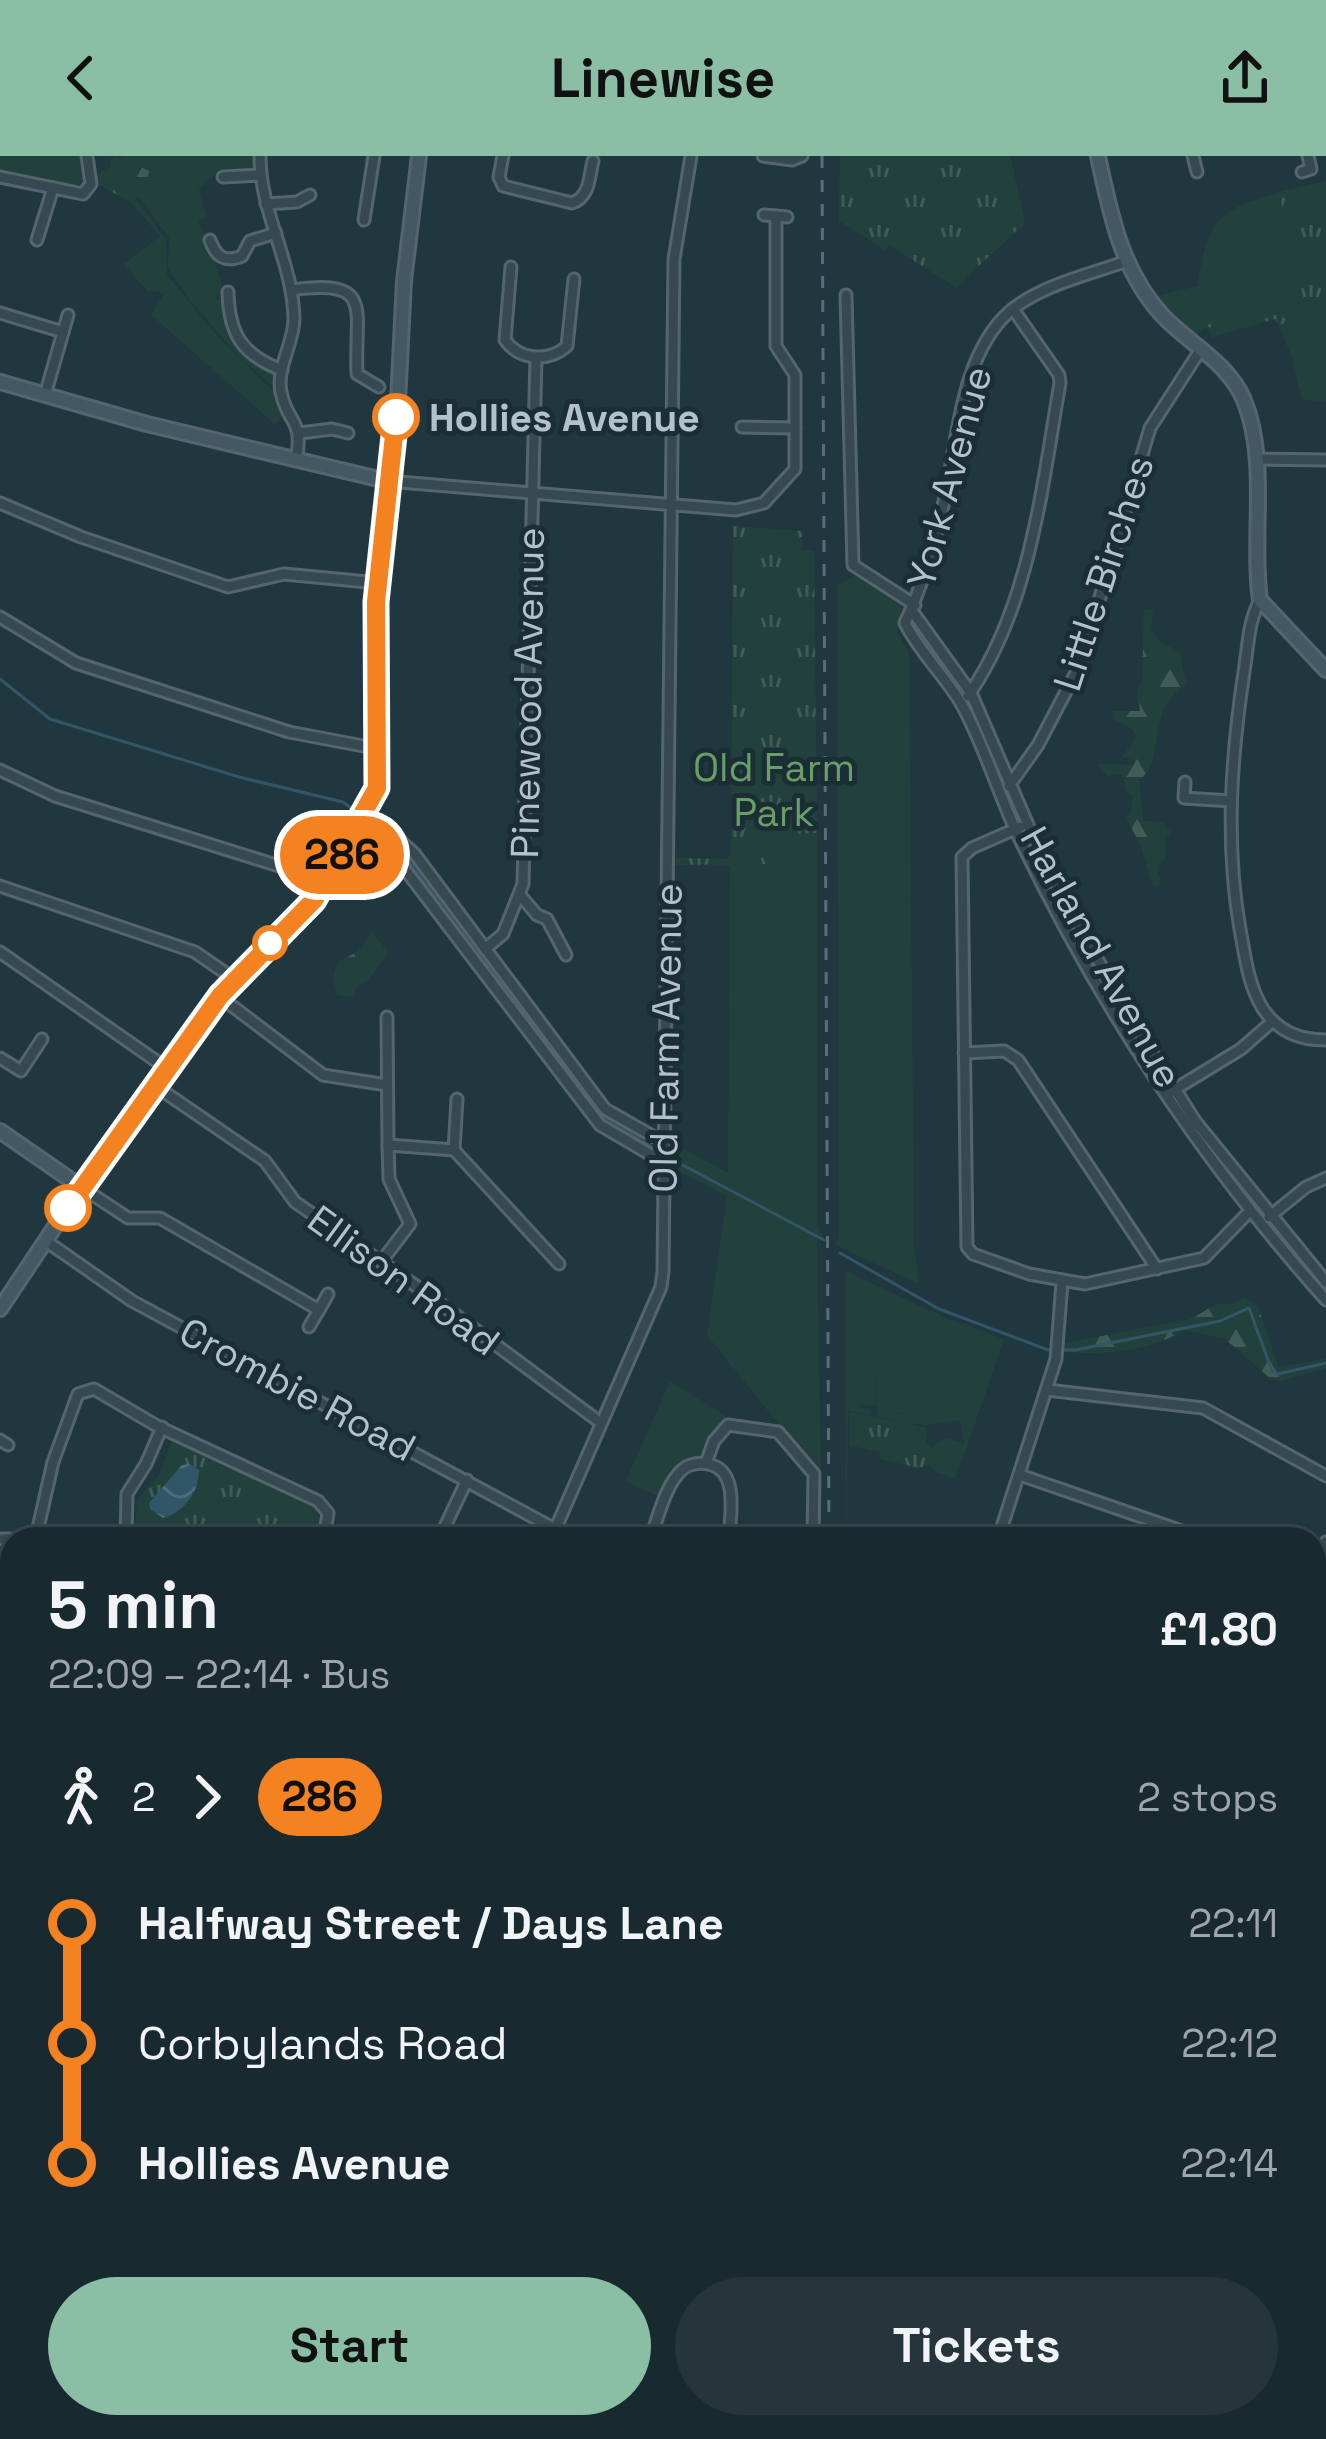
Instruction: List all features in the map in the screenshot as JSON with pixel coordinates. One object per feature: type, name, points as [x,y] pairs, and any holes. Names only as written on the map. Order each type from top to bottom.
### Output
[{"type":"main road","points":[[0,1310],[81,1187],[220,996],[327,881],[377,788],[378,583],[419,156]]},
{"type":"main road","points":[[1098,156],[1112,224],[1127,261],[1163,316],[1223,368],[1244,401],[1256,459],[1260,601],[1326,670]]},
{"type":"main road","points":[[0,382],[387,482]]},
{"type":"main road","points":[[0,1131],[81,1187]]},
{"type":"street","points":[[0,177],[77,194],[91,184],[87,156]]},
{"type":"street","points":[[260,156],[266,204],[291,290],[293,327],[282,370],[282,398],[300,433],[296,461]]},
{"type":"street","points":[[364,220],[374,156]]},
{"type":"street","points":[[502,156],[499,176],[503,185],[572,202],[586,193],[593,161]]},
{"type":"street","name":"Old Farm Avenue","points":[[556,1527],[663,1279],[674,259],[691,156]]},
{"type":"street","points":[[763,156],[792,160],[802,156]]},
{"type":"street","points":[[1193,156],[1197,172]]},
{"type":"street","points":[[1302,172],[1311,170],[1309,156]]},
{"type":"street","points":[[223,177],[260,175]]},
{"type":"street","points":[[37,240],[53,188]]},
{"type":"street","points":[[266,204],[296,202],[310,195]]},
{"type":"street","points":[[387,482],[671,506],[736,510],[760,506],[794,472],[795,375],[776,346],[776,216]]},
{"type":"street","points":[[210,240],[219,256],[229,260],[242,256],[250,241],[276,233]]},
{"type":"street","name":"York Avenue","points":[[910,632],[905,623],[934,544],[968,384],[988,338],[1013,309],[1038,293],[1127,261]]},
{"type":"street","points":[[511,266],[505,340],[517,352],[536,357],[554,356],[567,346],[574,279]]},
{"type":"street","points":[[291,290],[332,285],[350,295],[358,315],[357,368],[361,378],[379,387]]},
{"type":"street","points":[[228,292],[230,319],[241,346],[282,370]]},
{"type":"street","points":[[846,295],[853,565],[913,608]]},
{"type":"street","points":[[961,705],[1010,612],[1040,502],[1060,382],[1013,309]]},
{"type":"street","points":[[0,313],[63,332]]},
{"type":"street","points":[[45,395],[68,315]]},
{"type":"street","name":"Little Birches","points":[[1001,794],[1038,745],[1080,665],[1150,428],[1201,349]]},
{"type":"street","name":"Pinewood Avenue","points":[[484,949],[503,934],[520,895],[536,357]]},
{"type":"street","points":[[742,427],[796,428]]},
{"type":"street","points":[[300,433],[332,429],[348,434]]},
{"type":"street","points":[[1256,459],[1326,460]]},
{"type":"street","points":[[0,503],[81,538],[221,585],[234,587],[272,575],[294,574],[378,583]]},
{"type":"street","points":[[1260,601],[1251,626],[1237,718],[1231,801],[1232,868],[1245,960],[1257,998],[1273,1022],[1297,1036],[1326,1040]]},
{"type":"street","name":"Harland Avenue","points":[[913,608],[971,693],[1012,784],[1021,827]]},
{"type":"street","points":[[0,616],[76,664],[290,732],[379,748]]},
{"type":"street","name":"Harland Avenue","points":[[910,632],[961,705],[1084,963],[1254,1208],[1326,1282]]},
{"type":"street","points":[[0,770],[55,796],[327,881]]},
{"type":"street","points":[[1183,814],[1185,782]]},
{"type":"street","points":[[1184,798],[1231,801]]},
{"type":"street","points":[[367,811],[414,853],[605,1109],[663,1142]]},
{"type":"street","points":[[358,825],[397,859],[600,1125],[663,1162]]},
{"type":"street","points":[[1021,827],[962,856],[967,1247],[974,1254],[1062,1283],[1084,1284],[1212,1253],[1254,1208]]},
{"type":"street","points":[[0,886],[195,952],[234,979]]},
{"type":"street","points":[[520,895],[537,915],[553,917],[566,955]]},
{"type":"street","points":[[0,952],[169,1070]]},
{"type":"street","points":[[220,996],[322,1075],[387,1085]]},
{"type":"street","points":[[381,1262],[410,1224],[389,1179],[387,1017]]},
{"type":"street","points":[[1170,1093],[1241,1049],[1273,1022]]},
{"type":"street","points":[[0,1058],[21,1071],[42,1039]]},
{"type":"street","points":[[964,1053],[1004,1052],[1018,1060],[1157,1269]]},
{"type":"street","name":"Ellison Road","points":[[157,1087],[265,1162],[295,1202],[601,1424]]},
{"type":"street","points":[[454,1150],[457,1099]]},
{"type":"street","points":[[388,1145],[454,1150],[559,1264]]},
{"type":"street","points":[[1265,1220],[1306,1187],[1326,1178]]},
{"type":"street","points":[[81,1187],[128,1218],[160,1218],[319,1310]]},
{"type":"street","name":"Harland Avenue","points":[[1265,1220],[1326,1300]]},
{"type":"street","name":"Crombie Road","points":[[46,1241],[132,1300],[466,1480],[542,1527]]},
{"type":"street","points":[[1002,1527],[1056,1359],[1062,1283]]},
{"type":"street","points":[[309,1327],[328,1294]]},
{"type":"street","points":[[38,1527],[53,1462],[78,1394],[94,1389],[162,1427],[319,1501],[328,1513],[326,1527]]},
{"type":"street","points":[[1047,1390],[1207,1409],[1326,1477]]},
{"type":"street","points":[[706,1463],[714,1441],[728,1425],[778,1432],[814,1474],[813,1527]]},
{"type":"street","points":[[126,1527],[127,1494],[162,1427]]},
{"type":"street","points":[[655,1527],[678,1474],[688,1466],[706,1463],[722,1472],[730,1489],[729,1527]]},
{"type":"street","points":[[1020,1475],[1170,1527]]},
{"type":"street","points":[[444,1527],[466,1480]]},
{"type":"green space","points":[[0,156],[80,156],[85,180],[72,188],[0,171]]},
{"type":"green space","points":[[116,156],[149,171],[147,180],[136,185],[142,195],[132,203],[98,184],[96,175],[111,166]]},
{"type":"green space","points":[[120,156],[255,156],[254,171],[213,176],[199,189],[206,217],[198,220],[222,286],[215,299],[224,301],[238,345],[275,372],[274,388],[240,358],[168,268],[169,237],[139,198],[136,185],[147,180]]},
{"type":"green space","points":[[840,156],[1010,156],[1025,223],[956,287],[889,245],[885,250],[839,221]]},
{"type":"green space","points":[[1326,181],[1326,312],[1278,325],[1275,319],[1212,337],[1206,325],[1304,302],[1279,192]]},
{"type":"green space","points":[[1279,192],[1305,302],[1207,325],[1195,337],[1157,296],[1197,286],[1206,246],[1218,222],[1240,206]]},
{"type":"green space","points":[[136,199],[166,239],[167,275],[219,338],[274,391],[285,414],[275,424],[151,315],[163,295],[148,292],[124,264],[160,236],[132,203]]},
{"type":"green space","points":[[1326,312],[1326,402],[1302,399],[1278,325]]},
{"type":"green space","name":"Old Farm Park","points":[[733,526],[802,531],[802,550],[814,551],[817,833],[769,835],[769,864],[673,865],[674,858],[728,859],[731,854]]},
{"type":"green space","points":[[856,574],[903,604],[897,632],[909,653],[914,1246],[919,1284],[835,1245],[839,1237],[837,586]]},
{"type":"green space","points":[[1144,609],[1153,610],[1151,629],[1160,642],[1180,652],[1186,684],[1165,708],[1153,760],[1139,780],[1143,821],[1162,822],[1171,832],[1157,868],[1161,882],[1157,887],[1126,818],[1133,796],[1125,790],[1119,773],[1108,776],[1097,764],[1134,765],[1134,760],[1122,757],[1137,737],[1113,719],[1112,711],[1140,711],[1137,689],[1142,682]]},
{"type":"green space","points":[[817,833],[821,1477],[707,1335],[727,1196],[671,1167],[671,1143],[728,1173],[730,866],[673,865],[769,864],[768,835]]},
{"type":"green space","points":[[371,931],[388,952],[353,997],[337,995],[333,978],[338,962],[362,947]]},
{"type":"green space","points":[[845,1271],[948,1319],[1004,1339],[966,1449],[960,1420],[928,1425],[908,1423],[909,1415],[899,1412],[896,1420],[878,1417],[875,1366],[876,1405],[857,1406],[870,1409],[870,1415],[848,1411],[846,1527]]},
{"type":"green space","points":[[1245,1298],[1258,1306],[1278,1367],[1326,1359],[1326,1368],[1281,1381],[1271,1379],[1224,1338],[1184,1330],[1127,1350],[1064,1351],[1065,1343],[1187,1320]]},
{"type":"green space","points":[[670,1381],[728,1418],[699,1456],[670,1473],[660,1497],[626,1481]]},
{"type":"green space","points":[[849,1412],[896,1421],[898,1413],[909,1415],[908,1424],[927,1428],[925,1444],[934,1448],[947,1438],[967,1445],[955,1479],[929,1464],[919,1468],[880,1459],[880,1452],[849,1445]]},
{"type":"green space","points":[[172,1441],[315,1508],[319,1527],[136,1527],[137,1500],[159,1475]]},
{"type":"water","points":[[182,1465],[199,1470],[193,1493],[184,1506],[163,1518],[149,1503]]},
{"type":"waterway","points":[[0,679],[50,719],[239,777],[343,802],[355,811]]},
{"type":"waterway","points":[[374,825],[407,859],[600,1114],[653,1148]]},
{"type":"waterway","points":[[677,1162],[824,1240]]},
{"type":"waterway","points":[[840,1253],[939,1309],[1048,1350],[1075,1350],[1220,1321],[1249,1308],[1272,1371],[1278,1374],[1326,1363]]},
{"type":"railway","points":[[822,156],[829,1527]]},
{"type":"bus line","name":"286","points":[[68,1208],[220,996],[314,900],[377,788],[376,602],[396,417]]},
{"type":"place","name":"Hollies Avenue","points":[[396,417]]}]
